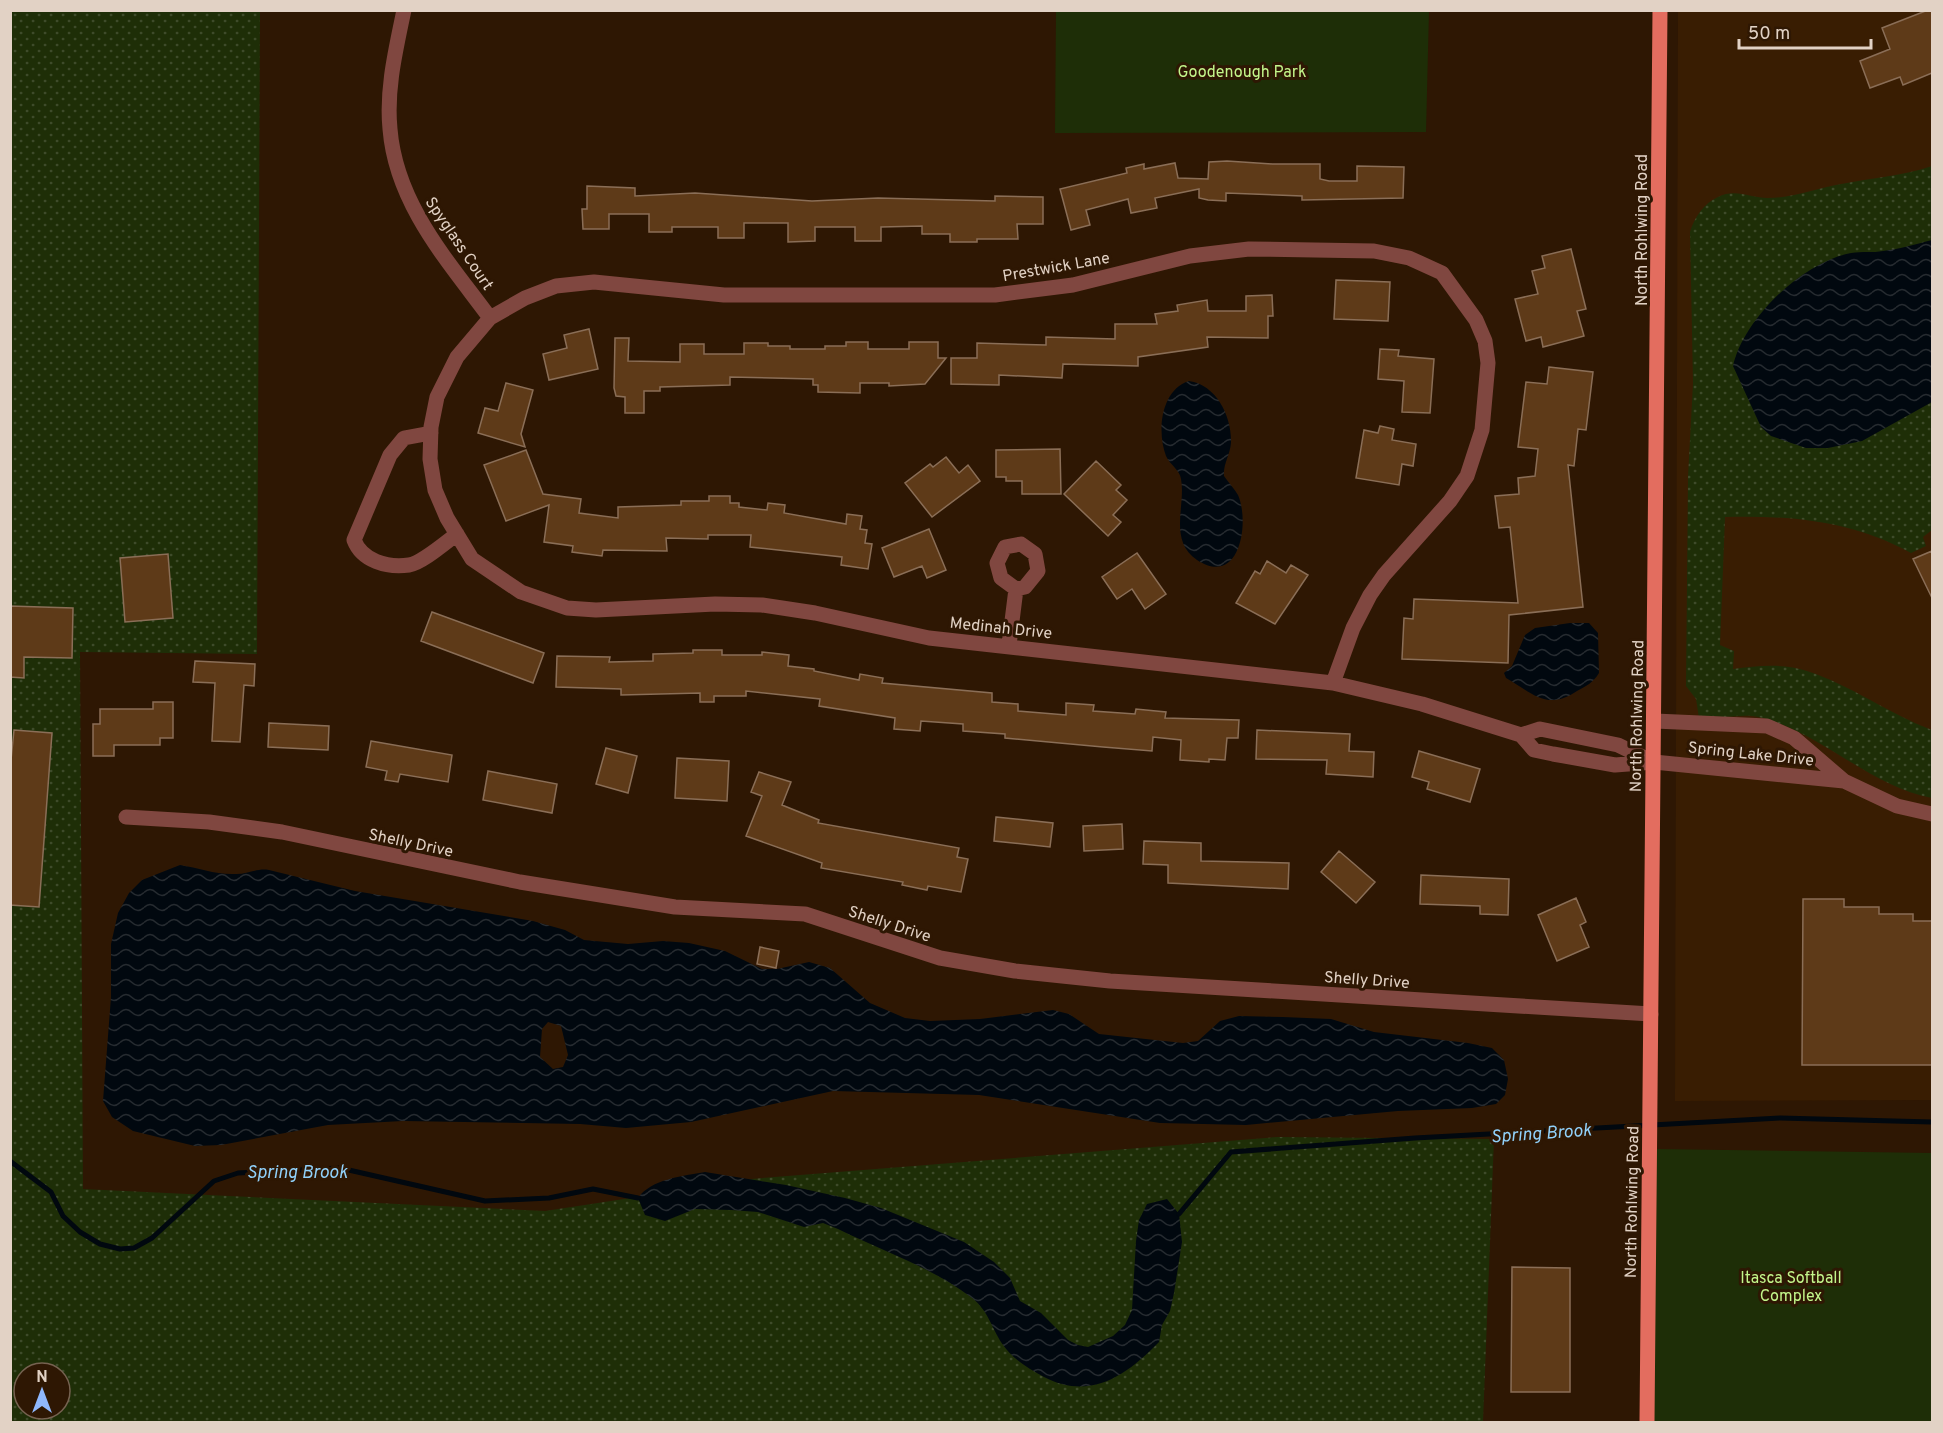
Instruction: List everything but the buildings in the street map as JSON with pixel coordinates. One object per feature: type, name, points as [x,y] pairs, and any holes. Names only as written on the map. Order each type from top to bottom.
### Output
[{"type":"main road","name":"North Rohlwing Road","points":[[1647,1422],[1660,10]]},
{"type":"street","name":"Spyglass Court","points":[[404,10],[391,80],[390,130],[396,162],[405,193],[419,219],[490,318]]},
{"type":"street","name":"Prestwick Lane","points":[[483,566],[472,559],[447,518],[435,490],[430,459],[431,433],[437,397],[450,369],[490,318],[537,293],[556,286],[594,282],[724,295],[995,295],[1073,285],[1190,256],[1249,249],[1374,251],[1408,258],[1442,273],[1476,320],[1485,341],[1488,363],[1482,430],[1467,476],[1450,501],[1384,575],[1370,595],[1353,628],[1333,683]]},
{"type":"street","points":[[431,433],[404,438],[390,455],[354,540],[359,552],[370,561],[410,565],[457,534]]},
{"type":"street","name":"Medinah Drive","points":[[483,566],[521,592],[567,608],[596,610],[715,604],[762,605],[815,613],[929,638],[1009,645],[1333,683],[1422,704],[1521,735],[1534,750],[1615,765],[1654,762]]},
{"type":"street","points":[[1009,645],[1016,589]]},
{"type":"street","name":"Spring Lake Drive","points":[[1654,721],[1767,726],[1794,738],[1844,781],[1897,806],[1932,814]]},
{"type":"street","name":"Medinah Drive","points":[[1521,735],[1540,729],[1618,745],[1654,762]]},
{"type":"street","name":"Spring Lake Drive","points":[[1654,762],[1844,781]]},
{"type":"street","name":"Shelly Drive","points":[[126,817],[209,822],[282,832],[478,874],[675,907],[806,914],[940,958],[1015,971],[1110,981],[1651,1014]]},
{"type":"shaded area","points":[[1678,11],[1932,11],[1932,1100],[1675,1101]]},
{"type":"green space","points":[[10,11],[260,11],[257,654],[80,652],[83,1189],[545,1211],[657,1194],[700,1183],[1277,1137],[1494,1139],[1483,1422],[11,1422]]},
{"type":"green space","name":"Goodenough Park","points":[[1056,11],[1429,11],[1426,132],[1055,133]]},
{"type":"green space","points":[[1932,166],[1932,530],[1923,537],[1926,546],[1911,553],[1867,534],[1821,522],[1773,517],[1725,517],[1720,645],[1734,651],[1733,669],[1761,666],[1798,668],[1839,684],[1932,730],[1932,798],[1888,783],[1806,736],[1763,718],[1747,716],[1699,718],[1696,699],[1686,686],[1688,477],[1693,383],[1690,232],[1694,221],[1708,203],[1724,194],[1737,193],[1762,198],[1786,196]]},
{"type":"green space","name":"Itasca Softball Complex","points":[[1656,1149],[1932,1153],[1932,1422],[1651,1422]]},
{"type":"water","points":[[1932,240],[1932,402],[1862,441],[1828,448],[1806,448],[1771,436],[1761,427],[1733,366],[1749,329],[1778,295],[1795,280],[1833,258],[1851,253],[1896,249]]},
{"type":"water","points":[[1189,381],[1208,389],[1215,396],[1226,413],[1231,433],[1224,476],[1238,495],[1243,520],[1238,548],[1232,559],[1223,565],[1212,566],[1197,560],[1188,552],[1183,543],[1180,522],[1181,479],[1163,447],[1163,413],[1172,393]]},
{"type":"water","points":[[1589,623],[1598,633],[1599,673],[1592,682],[1566,697],[1549,700],[1533,694],[1506,678],[1504,673],[1512,666],[1525,635],[1535,628]]},
{"type":"water","points":[[180,865],[229,874],[269,870],[355,891],[533,921],[565,930],[584,940],[628,944],[663,941],[689,943],[725,951],[762,969],[777,969],[809,962],[830,968],[870,1003],[905,1018],[930,1021],[980,1019],[1053,1010],[1069,1014],[1099,1034],[1183,1043],[1198,1041],[1220,1021],[1239,1016],[1331,1019],[1374,1032],[1492,1048],[1504,1060],[1508,1079],[1505,1095],[1496,1104],[1472,1108],[1398,1111],[1246,1125],[1160,1123],[979,1095],[833,1091],[691,1122],[626,1128],[580,1124],[403,1121],[328,1125],[221,1145],[195,1146],[133,1131],[112,1117],[103,1101],[111,997],[111,944],[118,913],[129,893],[142,880]],"holes":[[[548,1022],[561,1026],[568,1055],[563,1067],[553,1069],[540,1057],[542,1029]]]},
{"type":"water","points":[[705,1172],[786,1185],[845,1198],[881,1208],[964,1242],[994,1262],[1010,1278],[1020,1301],[1041,1313],[1068,1340],[1088,1347],[1113,1336],[1125,1325],[1132,1310],[1139,1220],[1147,1204],[1167,1199],[1179,1214],[1182,1242],[1170,1311],[1162,1325],[1159,1342],[1134,1365],[1106,1381],[1092,1385],[1061,1384],[1044,1377],[1015,1358],[1002,1344],[983,1310],[957,1287],[838,1229],[823,1223],[804,1227],[758,1212],[731,1210],[695,1209],[665,1221],[645,1215],[638,1198],[651,1186],[668,1179]]},
{"type":"waterway","name":"Spring Brook","points":[[1179,1214],[1231,1152],[1415,1138],[1780,1118],[1932,1122]]},
{"type":"waterway","name":"Spring Brook","points":[[10,1161],[51,1192],[63,1216],[80,1232],[100,1244],[120,1249],[134,1248],[152,1238],[214,1181],[238,1173],[340,1168],[485,1201],[549,1198],[593,1189],[638,1198]]}]
